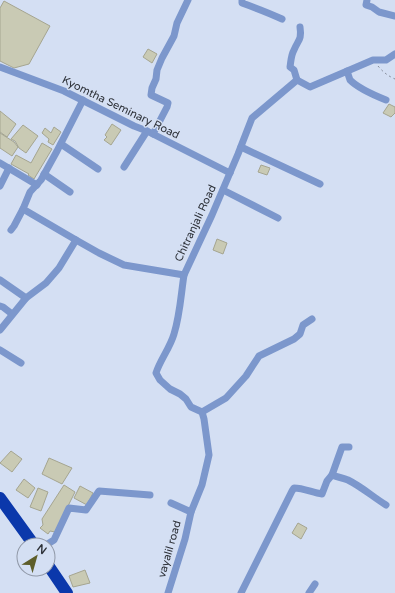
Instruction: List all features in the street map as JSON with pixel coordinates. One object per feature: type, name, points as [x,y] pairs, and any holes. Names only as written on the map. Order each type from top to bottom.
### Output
[{"type":"highway","points":[[0,498],[28,537]]},
{"type":"highway","points":[[56,577],[67,593]]},
{"type":"street","points":[[124,167],[165,111],[168,103],[151,95],[152,88],[156,79],[157,70],[174,36],[177,23],[188,0]]},
{"type":"street","points":[[242,0],[242,3],[261,11],[268,12],[282,19]]},
{"type":"street","points":[[367,2],[380,12],[395,16]]},
{"type":"street","points":[[300,27],[301,33],[299,41],[294,50],[290,66],[294,70],[297,80],[310,87],[373,60],[386,60],[395,54]]},
{"type":"street","name":"Kyomtha Seminary Road","points":[[0,67],[64,91],[134,126],[150,132],[230,173]]},
{"type":"street","points":[[347,71],[350,79],[359,86],[386,100]]},
{"type":"street","name":"Chitranjali Road","points":[[23,209],[99,253],[124,265],[184,275],[223,190],[252,118],[297,80]]},
{"type":"street","points":[[11,230],[23,209],[30,192],[41,180],[61,144],[83,100]]},
{"type":"street","points":[[61,144],[98,169]]},
{"type":"street","points":[[241,147],[320,184]]},
{"type":"street","points":[[0,163],[37,185]]},
{"type":"street","points":[[0,186],[9,168]]},
{"type":"street","points":[[44,174],[70,192]]},
{"type":"street","points":[[223,190],[278,218]]},
{"type":"street","points":[[0,330],[26,298],[46,283],[59,268],[76,240]]},
{"type":"street","points":[[184,275],[174,335],[167,352],[157,368],[156,373],[160,380],[170,389],[186,399],[191,407],[202,412],[226,398],[246,376],[259,356],[294,339],[300,334],[303,325],[312,318]]},
{"type":"street","points":[[0,280],[26,298]]},
{"type":"street","points":[[0,306],[12,314]]},
{"type":"street","points":[[0,350],[21,363]]},
{"type":"street","name":"vayalil road","points":[[168,593],[191,512],[202,485],[209,455],[202,412]]},
{"type":"street","points":[[241,593],[294,488],[322,494],[327,481],[332,475],[342,448],[349,446]]},
{"type":"street","points":[[332,475],[351,482],[386,505]]},
{"type":"street","points":[[56,537],[70,508],[86,510],[100,491],[150,495]]},
{"type":"street","points":[[171,503],[191,512]]},
{"type":"street","points":[[309,593],[315,584]]},
{"type":"path","points":[[373,60],[391,78],[395,79]]},
{"type":"building","points":[[4,1],[50,26],[29,64],[14,68],[0,61],[0,8]]},
{"type":"building","points":[[148,49],[157,54],[152,63],[143,57]]},
{"type":"building","points":[[389,104],[395,107],[395,113],[391,117],[383,113]]},
{"type":"building","points":[[0,111],[16,124],[7,137],[0,132]]},
{"type":"building","points":[[112,124],[121,130],[111,145],[104,140],[107,137],[105,135]]},
{"type":"building","points":[[23,125],[38,136],[26,153],[19,148],[15,141],[11,139]]},
{"type":"building","points":[[54,127],[61,132],[53,145],[48,142],[49,139],[42,133],[45,128],[51,133]]},
{"type":"building","points":[[0,133],[14,142],[18,147],[12,156],[0,148]]},
{"type":"building","points":[[42,143],[52,149],[34,179],[28,175],[29,174],[11,164],[16,155],[31,163]]},
{"type":"building","points":[[261,165],[270,168],[267,175],[258,172]]},
{"type":"building","points":[[217,239],[227,243],[223,254],[213,250]]},
{"type":"building","points":[[11,451],[22,459],[12,472],[0,463]]},
{"type":"building","points":[[49,458],[72,468],[62,484],[42,474]]},
{"type":"building","points":[[24,479],[35,488],[28,498],[16,490]]},
{"type":"building","points":[[64,485],[75,492],[55,532],[50,531],[48,534],[40,528],[43,525],[42,519]]},
{"type":"building","points":[[80,486],[93,493],[87,505],[74,498]]},
{"type":"building","points":[[38,488],[48,492],[41,511],[30,507]]},
{"type":"building","points":[[298,523],[307,528],[301,539],[292,533]]},
{"type":"building","points":[[85,570],[90,583],[73,587],[69,576]]}]
